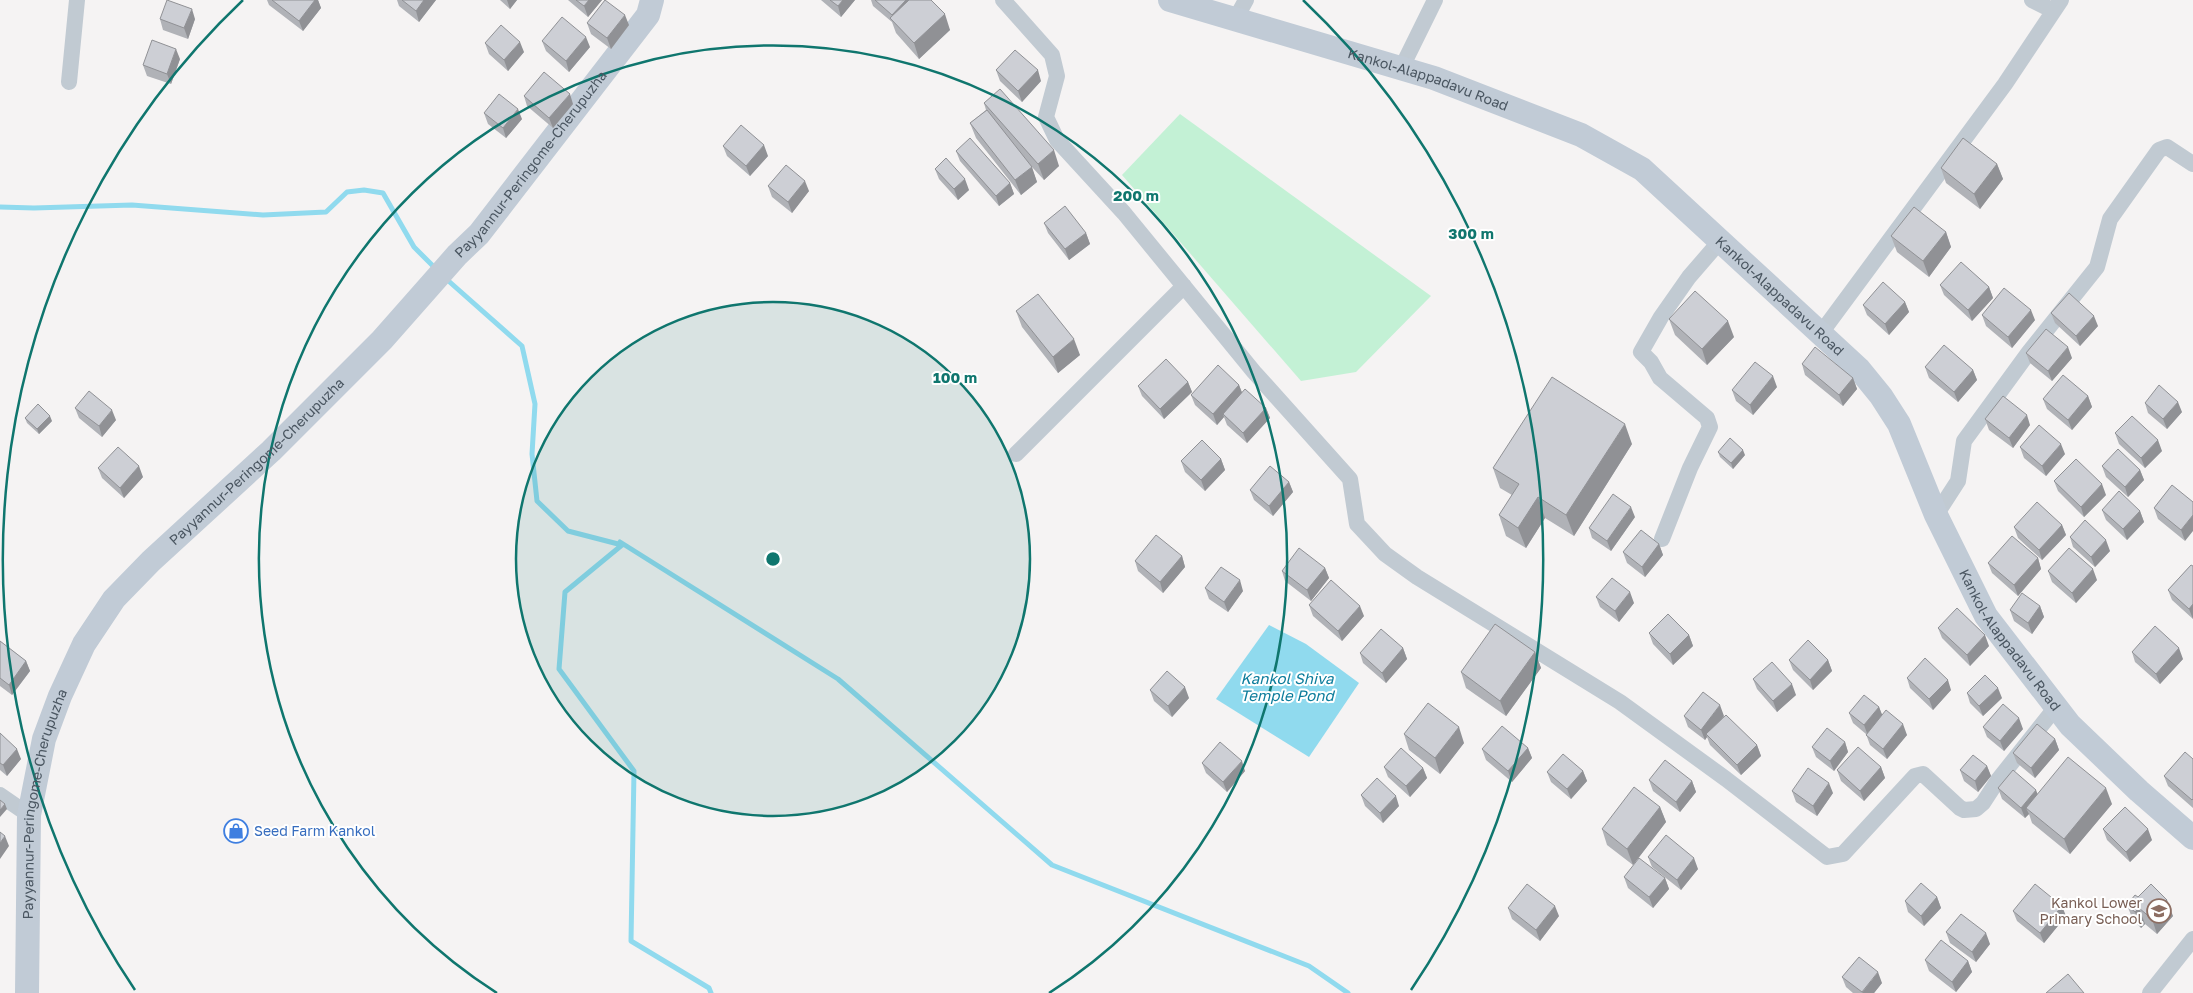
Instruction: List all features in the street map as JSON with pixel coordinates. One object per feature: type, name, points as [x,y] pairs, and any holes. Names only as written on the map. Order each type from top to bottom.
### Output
[{"type":"main road","name":"Payyannur-Peringome-Cherupuzha","points":[[27,993],[29,815],[44,739],[60,696],[84,644],[114,599],[151,561],[271,451],[382,340],[457,255],[479,234],[648,15],[652,0]]},
{"type":"main road","name":"Kankol-Alappadavu Road","points":[[1170,0],[1240,10],[1401,69],[1434,78],[1581,135],[1642,169],[1859,369],[1881,396],[1899,424],[1936,515],[1986,616],[2056,707],[2087,741],[2193,837]]},
{"type":"street","points":[[70,82],[77,0]]},
{"type":"street","points":[[1003,0],[1052,55],[1057,76],[1046,117],[1057,140],[1124,213],[1254,372],[1350,479],[1357,524],[1386,554],[1417,577],[1620,702],[1733,784],[1828,857],[1843,854],[1915,776],[1923,774],[1960,808],[1964,810],[1976,809],[1983,803],[1998,780],[2056,707]]},
{"type":"street","points":[[1401,69],[1435,0]]},
{"type":"street","points":[[1821,333],[2005,84],[2056,5],[2032,0]]},
{"type":"street","points":[[1936,515],[1958,481],[1964,441],[2029,352],[2097,267],[2110,219],[2159,150],[2167,146],[2193,164]]},
{"type":"street","points":[[1662,538],[1690,468],[1710,427],[1707,418],[1660,378],[1651,362],[1641,352],[1661,316],[1689,277],[1721,240]]},
{"type":"street","points":[[1016,454],[1184,286]]},
{"type":"street","points":[[0,795],[29,815]]},
{"type":"street","points":[[2150,993],[2193,940]]},
{"type":"green space","points":[[1180,114],[1431,296],[1356,372],[1301,381],[1122,175]]},
{"type":"water","name":"Kankol Shiva Temple Pond","points":[[1269,625],[1306,644],[1359,683],[1309,757],[1216,699]]},
{"type":"building","points":[[167,0],[192,9],[184,28],[160,19]]},
{"type":"building","points":[[272,0],[315,0],[299,21]]},
{"type":"building","points":[[402,0],[424,0],[416,11]]},
{"type":"building","points":[[576,0],[589,0],[584,6]]},
{"type":"building","points":[[605,0],[625,15],[607,38],[587,23]]},
{"type":"building","points":[[830,0],[843,0],[838,6]]},
{"type":"building","points":[[875,0],[906,0],[892,15]]},
{"type":"building","points":[[909,0],[931,0],[945,14],[914,43],[890,18]]},
{"type":"building","points":[[562,17],[586,37],[566,61],[542,41]]},
{"type":"building","points":[[501,25],[520,42],[504,60],[485,43]]},
{"type":"building","points":[[152,40],[176,49],[167,74],[143,65]]},
{"type":"building","points":[[1015,50],[1038,70],[1018,91],[996,70]]},
{"type":"building","points":[[544,72],[570,94],[549,118],[524,96]]},
{"type":"building","points":[[1000,89],[1054,150],[1038,164],[984,103]]},
{"type":"building","points":[[499,94],[518,109],[503,128],[484,113]]},
{"type":"building","points":[[987,110],[1032,167],[1015,180],[970,123]]},
{"type":"building","points":[[741,125],[764,145],[746,166],[723,146]]},
{"type":"building","points":[[970,138],[1010,183],[996,196],[956,151]]},
{"type":"building","points":[[1963,138],[1997,164],[1974,194],[1941,168]]},
{"type":"building","points":[[946,158],[965,179],[954,189],[935,169]]},
{"type":"building","points":[[786,165],[805,181],[788,202],[768,186]]},
{"type":"building","points":[[1065,206],[1086,233],[1065,249],[1044,223]]},
{"type":"building","points":[[1914,207],[1946,232],[1923,261],[1891,236]]},
{"type":"building","points":[[1961,262],[1989,287],[1968,310],[1940,285]]},
{"type":"building","points":[[1883,282],[1905,302],[1885,324],[1863,305]]},
{"type":"building","points":[[2004,288],[2031,310],[2008,337],[1982,315]]},
{"type":"building","points":[[1695,291],[1728,321],[1702,349],[1669,319]]},
{"type":"building","points":[[2069,293],[2094,316],[2076,336],[2051,313]]},
{"type":"building","points":[[1038,294],[1074,339],[1053,357],[1016,311]]},
{"type":"building","points":[[2046,329],[2068,347],[2048,371],[2026,353]]},
{"type":"building","points":[[1944,345],[1973,370],[1954,392],[1925,367]]},
{"type":"building","points":[[1815,347],[1853,378],[1839,395],[1802,364]]},
{"type":"building","points":[[1166,359],[1188,382],[1160,409],[1138,386]]},
{"type":"building","points":[[1755,362],[1773,376],[1750,405],[1732,390]]},
{"type":"building","points":[[1218,365],[1239,385],[1213,414],[1191,395]]},
{"type":"building","points":[[2063,375],[2088,396],[2068,420],[2043,399]]},
{"type":"building","points":[[1552,377],[1625,424],[1566,515],[1538,497],[1518,528],[1499,515],[1519,484],[1493,468]]},
{"type":"building","points":[[2159,385],[2178,402],[2163,419],[2145,403]]},
{"type":"building","points":[[1245,389],[1266,408],[1243,433],[1223,414]]},
{"type":"building","points":[[89,391],[112,410],[99,426],[75,408]]},
{"type":"building","points":[[2003,396],[2027,415],[2009,438],[1985,419]]},
{"type":"building","points":[[38,404],[50,416],[37,429],[25,418]]},
{"type":"building","points":[[2132,416],[2158,440],[2141,458],[2115,433]]},
{"type":"building","points":[[2039,425],[2061,444],[2042,466],[2020,447]]},
{"type":"building","points":[[1730,438],[1743,450],[1731,463],[1718,452]]},
{"type":"building","points":[[1202,440],[1221,459],[1201,480],[1181,461]]},
{"type":"building","points":[[118,447],[139,466],[120,488],[98,468]]},
{"type":"building","points":[[2118,449],[2140,470],[2125,487],[2102,466]]},
{"type":"building","points":[[2076,459],[2102,484],[2081,507],[2054,481]]},
{"type":"building","points":[[1270,466],[1289,482],[1269,506],[1250,490]]},
{"type":"building","points":[[2172,485],[2193,502],[2193,515],[2181,530],[2154,508]]},
{"type":"building","points":[[2119,491],[2140,511],[2123,529],[2102,510]]},
{"type":"building","points":[[1613,494],[1631,507],[1607,541],[1589,528]]},
{"type":"building","points":[[2037,502],[2062,525],[2039,550],[2014,527]]},
{"type":"building","points":[[2085,520],[2106,540],[2091,557],[2070,537]]},
{"type":"building","points":[[1641,530],[1659,544],[1642,567],[1623,552]]},
{"type":"building","points":[[1156,535],[1182,556],[1160,582],[1135,561]]},
{"type":"building","points":[[2012,536],[2038,558],[2014,585],[1988,563]]},
{"type":"building","points":[[1299,548],[1325,568],[1307,590],[1282,571]]},
{"type":"building","points":[[2069,548],[2093,569],[2072,593],[2048,571]]},
{"type":"building","points":[[2191,565],[2193,566],[2193,604],[2189,609],[2168,590]]},
{"type":"building","points":[[1221,567],[1240,580],[1224,602],[1205,588]]},
{"type":"building","points":[[1612,578],[1630,592],[1615,611],[1596,597]]},
{"type":"building","points":[[1331,580],[1360,606],[1338,631],[1309,605]]},
{"type":"building","points":[[2022,593],[2040,606],[2028,623],[2010,610]]},
{"type":"building","points":[[1957,608],[1985,635],[1967,655],[1938,628]]},
{"type":"building","points":[[1668,614],[1689,635],[1670,654],[1649,633]]},
{"type":"building","points":[[1495,624],[1535,652],[1500,701],[1461,672]]},
{"type":"building","points":[[2155,626],[2179,648],[2156,674],[2132,652]]},
{"type":"building","points":[[1381,629],[1403,648],[1382,673],[1360,653]]},
{"type":"building","points":[[1808,640],[1828,660],[1810,680],[1789,660]]},
{"type":"building","points":[[0,641],[26,661],[9,685],[0,678]]},
{"type":"building","points":[[1925,658],[1948,680],[1929,699],[1907,678]]},
{"type":"building","points":[[1772,662],[1792,684],[1773,701],[1753,679]]},
{"type":"building","points":[[1167,671],[1185,687],[1168,706],[1150,690]]},
{"type":"building","points":[[1985,675],[1998,688],[1979,706],[1967,693]]},
{"type":"building","points":[[1703,692],[1720,705],[1701,730],[1684,716]]},
{"type":"building","points":[[1864,695],[1879,707],[1864,725],[1849,713]]},
{"type":"building","points":[[1428,703],[1459,727],[1435,758],[1404,734]]},
{"type":"building","points":[[2003,704],[2019,718],[2000,741],[1983,727]]},
{"type":"building","points":[[1886,710],[1903,724],[1883,749],[1866,735]]},
{"type":"building","points":[[1726,715],[1757,745],[1737,765],[1706,734]]},
{"type":"building","points":[[2037,724],[2055,739],[2031,768],[2013,753]]},
{"type":"building","points":[[1502,726],[1528,748],[1508,771],[1482,749]]},
{"type":"building","points":[[1827,728],[1845,742],[1830,761],[1812,747]]},
{"type":"building","points":[[0,733],[17,749],[3,765],[0,763]]},
{"type":"building","points":[[1220,742],[1242,761],[1223,782],[1202,763]]},
{"type":"building","points":[[1858,747],[1881,767],[1860,791],[1837,770]]},
{"type":"building","points":[[1401,748],[1423,768],[1406,786],[1384,767]]},
{"type":"building","points":[[2185,752],[2193,759],[2192,800],[2164,776]]},
{"type":"building","points":[[1563,754],[1583,771],[1567,789],[1547,772]]},
{"type":"building","points":[[1973,755],[1987,766],[1975,781],[1960,770]]},
{"type":"building","points":[[2068,757],[2106,788],[2064,839],[2026,808]]},
{"type":"building","points":[[1665,760],[1692,781],[1676,802],[1649,780]]},
{"type":"building","points":[[1808,768],[1829,783],[1813,806],[1792,791]]},
{"type":"building","points":[[2013,770],[2036,790],[2021,808],[1998,788]]},
{"type":"building","points":[[1377,778],[1396,796],[1380,813],[1361,795]]},
{"type":"building","points":[[1634,787],[1660,807],[1627,849],[1602,829]]},
{"type":"building","points":[[0,800],[5,804],[0,810]]},
{"type":"building","points":[[2125,807],[2148,829],[2126,852],[2103,829]]},
{"type":"building","points":[[0,832],[5,836],[0,843]]},
{"type":"building","points":[[1666,835],[1694,858],[1677,880],[1648,857]]},
{"type":"building","points":[[1639,858],[1665,878],[1649,897],[1624,877]]},
{"type":"building","points":[[1921,883],[1937,897],[1921,916],[1905,901]]},
{"type":"building","points":[[1527,884],[1555,906],[1536,930],[1508,908]]},
{"type":"building","points":[[2035,884],[2062,906],[2040,933],[2013,911]]},
{"type":"building","points":[[2151,884],[2167,900],[2152,919],[2139,908],[2135,912],[2127,905],[2135,895],[2138,897]]},
{"type":"building","points":[[1961,914],[1986,933],[1972,952],[1946,932]]},
{"type":"building","points":[[1941,940],[1968,961],[1952,982],[1925,960]]},
{"type":"building","points":[[1859,957],[1878,972],[1862,992],[1842,977]]},
{"type":"building","points":[[2068,974],[2084,993],[2046,993]]},
{"type":"waterway","points":[[0,207],[34,208],[132,205],[263,215],[326,212],[347,192],[364,190],[383,193],[414,247],[436,269]]},
{"type":"waterway","points":[[444,277],[522,346],[535,404],[532,454],[537,501],[568,531],[622,545]]},
{"type":"waterway","points":[[620,542],[838,679],[1052,865],[1309,966],[1348,993]]},
{"type":"waterway","points":[[622,545],[565,592],[559,669],[634,771],[631,941],[709,988],[711,993]]},
{"type":"place","name":"Seed Farm Kankol","points":[[236,831]]},
{"type":"place","name":"Kankol Lower Primary School","points":[[2159,911]]}]
